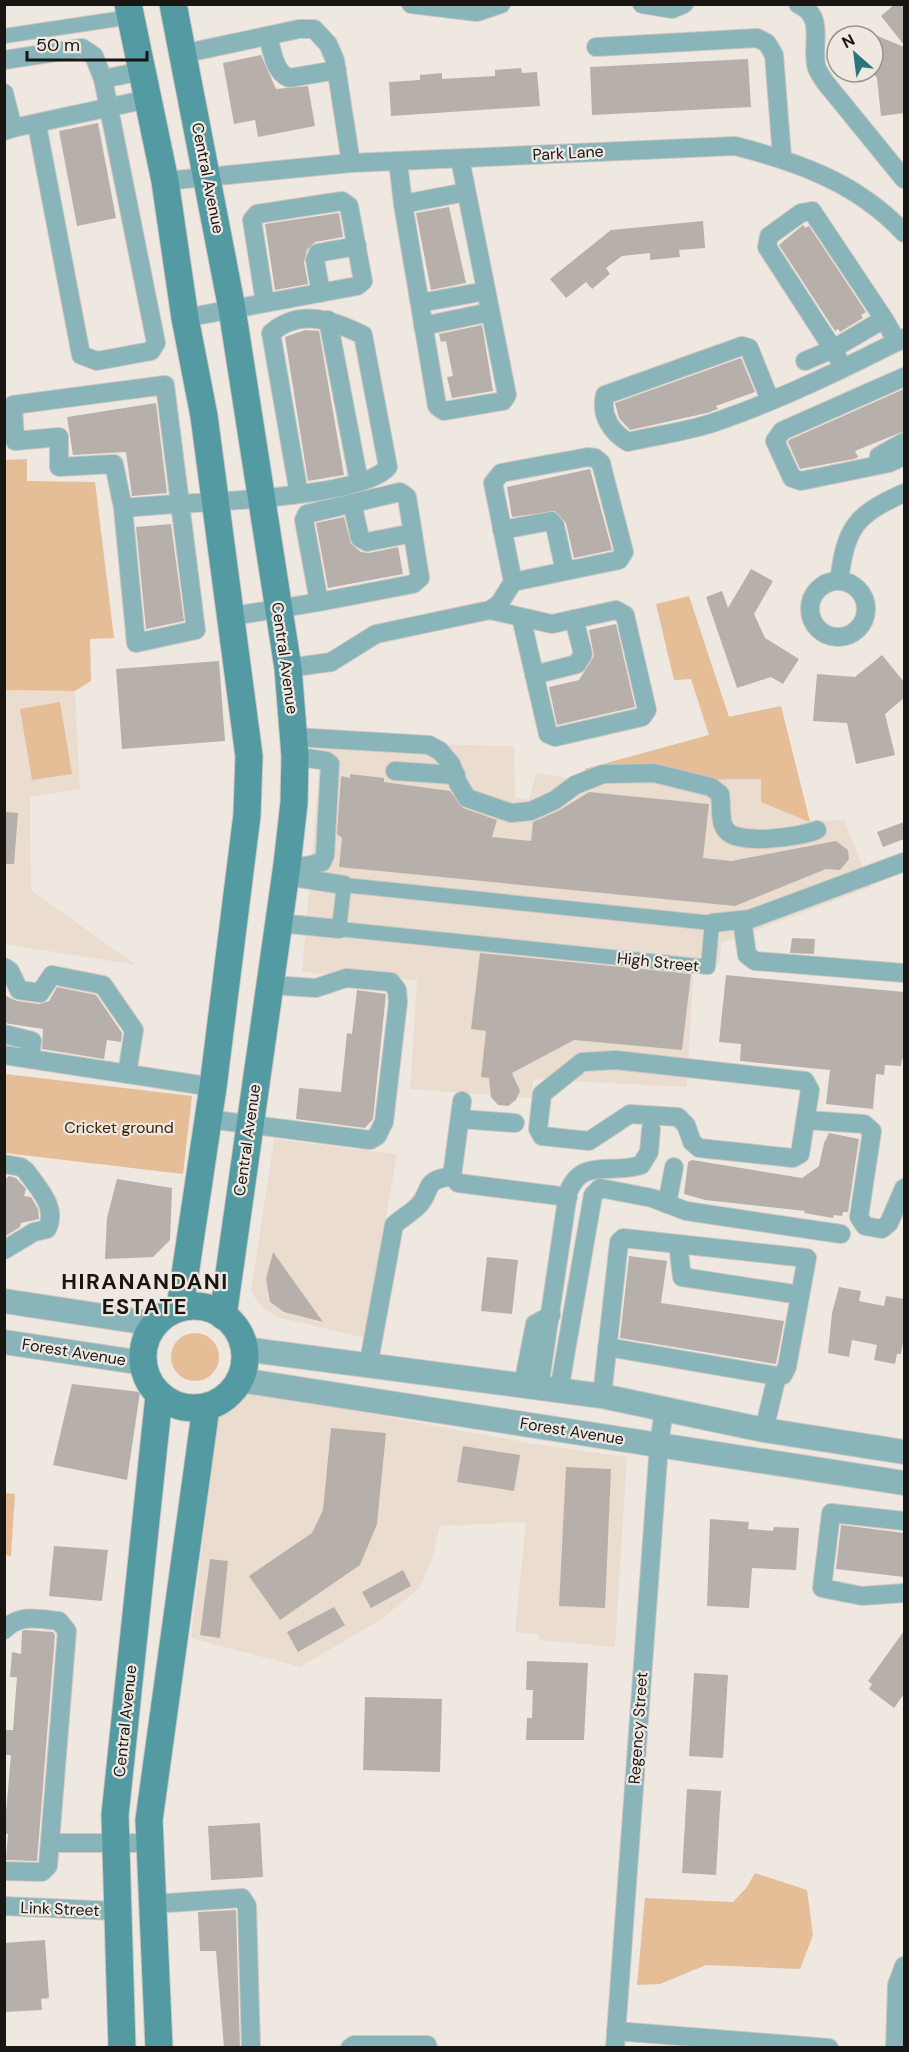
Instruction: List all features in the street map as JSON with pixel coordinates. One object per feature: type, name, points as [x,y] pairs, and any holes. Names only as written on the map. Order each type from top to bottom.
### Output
[{"type":"main road","name":"Central Avenue","points":[[173,4],[208,175],[232,309],[288,668],[295,746],[294,803],[286,870],[223,1316]]},
{"type":"main road","points":[[130,11],[165,181],[185,318],[204,417],[249,756],[247,815],[213,1087],[180,1308]]},
{"type":"main road","points":[[206,1132],[248,1137]]},
{"type":"main road","points":[[202,1307],[223,1316],[237,1330],[244,1349],[240,1380],[226,1397],[206,1407],[181,1407],[159,1396],[150,1384],[143,1363],[143,1349],[155,1324],[180,1308],[202,1307]]},
{"type":"main road","name":"Central Avenue","points":[[123,2048],[116,1911],[115,1815],[159,1396]]},
{"type":"main road","points":[[159,2048],[149,1820],[206,1407]]},
{"type":"street","points":[[411,4],[477,12],[501,4]]},
{"type":"street","points":[[642,4],[672,9],[684,4]]},
{"type":"street","points":[[798,4],[808,9],[815,20],[816,66],[825,82],[904,179]]},
{"type":"street","points":[[4,36],[130,11]]},
{"type":"street","points":[[182,54],[299,29],[314,29],[328,44],[337,70],[351,163]]},
{"type":"street","points":[[268,36],[277,67],[282,75],[289,78],[337,70]]},
{"type":"street","points":[[596,47],[758,38],[767,43],[774,55],[782,157]]},
{"type":"street","points":[[4,60],[82,48],[94,56],[102,79],[156,343],[151,351],[97,361],[81,355],[37,125]]},
{"type":"street","points":[[102,79],[142,71]]},
{"type":"street","points":[[4,93],[9,130],[148,99]]},
{"type":"street","name":"Park Lane","points":[[165,181],[208,175],[351,163],[735,146],[782,157],[832,177],[887,214],[904,233]]},
{"type":"street","points":[[398,162],[437,406],[444,411],[503,401],[507,395],[460,159]]},
{"type":"street","points":[[403,204],[466,192]]},
{"type":"street","points":[[185,318],[357,286],[363,281],[349,206],[342,201],[257,214],[252,220],[265,303]]},
{"type":"street","points":[[770,400],[749,348],[742,346],[605,395],[602,406],[614,433],[628,442],[719,421],[770,400],[844,368],[901,340],[884,319],[812,211],[801,213],[769,236],[767,247],[844,368]]},
{"type":"street","points":[[321,293],[315,260],[318,253],[357,246]]},
{"type":"street","points":[[420,303],[486,291]]},
{"type":"street","points":[[423,326],[490,312]]},
{"type":"street","points":[[123,508],[181,503],[216,503],[298,494],[359,482],[382,473],[388,467],[363,334],[316,317],[280,325],[271,333],[298,494]]},
{"type":"street","points":[[805,361],[833,350],[884,319]]},
{"type":"street","points":[[328,320],[359,482]]},
{"type":"street","points":[[904,377],[782,431],[776,441],[792,478],[801,481],[888,463],[904,456]]},
{"type":"street","points":[[165,385],[196,630],[136,643],[123,508],[114,464],[59,467],[59,437],[15,441],[13,405],[165,385]]},
{"type":"street","points":[[873,465],[881,453],[904,442]]},
{"type":"street","points":[[288,668],[331,662],[376,634],[490,610],[499,604],[513,582],[493,483],[495,478],[501,473],[595,458],[601,463],[624,552],[619,560],[513,582]]},
{"type":"street","points":[[230,616],[279,610],[413,584],[420,578],[407,497],[400,492],[307,514],[304,520],[319,602]]},
{"type":"street","points":[[839,581],[843,549],[850,531],[862,516],[904,492]]},
{"type":"street","points":[[352,503],[360,538],[367,542],[413,533]]},
{"type":"street","points":[[502,530],[550,521],[555,525],[565,571]]},
{"type":"street","points":[[490,610],[521,617],[552,624],[616,610],[626,615],[647,710],[642,717],[555,737],[548,734],[521,617]]},
{"type":"street","points":[[534,675],[577,664],[583,654],[574,619]]},
{"type":"street","points":[[295,746],[429,745],[440,751],[451,764],[467,798],[511,813],[531,811],[555,800],[575,785],[603,774],[654,774],[711,787],[720,794],[722,820],[726,830],[734,836],[747,839],[805,835],[817,830]]},
{"type":"street","points":[[286,870],[322,862],[336,767],[295,746]]},
{"type":"street","points":[[395,771],[456,775]]},
{"type":"street","points":[[286,870],[344,885],[712,923],[742,920],[904,862]]},
{"type":"street","points":[[339,929],[344,885]]},
{"type":"street","points":[[742,920],[747,955],[755,961],[904,973]]},
{"type":"street","name":"High Street","points":[[279,923],[708,967],[712,923]]},
{"type":"street","points":[[4,967],[10,972],[19,990],[40,993],[52,975],[104,985],[134,1030],[127,1074]]},
{"type":"street","points":[[248,1137],[370,1140],[377,1136],[384,1122],[398,1002],[397,990],[391,982],[346,978],[316,988],[270,985]]},
{"type":"street","points":[[4,1034],[32,1041],[30,1059]]},
{"type":"street","points":[[4,1055],[213,1087]]},
{"type":"street","points":[[616,1060],[805,1081],[810,1090],[806,1120],[800,1154],[793,1158],[699,1148],[692,1142],[686,1125],[678,1117],[630,1114],[590,1141],[542,1136],[538,1129],[542,1094],[582,1062],[616,1060]]},
{"type":"street","points":[[515,1123],[461,1110],[452,1176],[458,1183],[568,1197]]},
{"type":"street","points":[[806,1120],[864,1124],[872,1131],[859,1217],[865,1226],[882,1229],[889,1223],[904,1188]]},
{"type":"street","points":[[540,1388],[535,1324],[551,1315],[568,1197],[573,1179],[584,1171],[628,1169],[642,1165],[650,1152],[651,1129]]},
{"type":"street","points":[[4,1164],[21,1167],[26,1171],[49,1204],[50,1224],[47,1229],[34,1232],[4,1250]]},
{"type":"street","points":[[668,1204],[674,1167]]},
{"type":"street","points":[[368,1367],[394,1225],[419,1205],[429,1184],[439,1178],[452,1176]]},
{"type":"street","points":[[540,1388],[593,1195],[600,1188],[668,1204],[686,1211],[841,1234]]},
{"type":"street","points":[[602,1395],[607,1347],[619,1242],[623,1238],[807,1258],[787,1367],[783,1375],[777,1376],[607,1347]]},
{"type":"street","points":[[678,1244],[682,1277],[800,1295]]},
{"type":"street","points":[[4,1301],[155,1324]]},
{"type":"street","name":"Forest Avenue","points":[[4,1342],[143,1363]]},
{"type":"street","points":[[244,1349],[368,1367],[422,1370],[602,1395],[764,1430],[904,1452]]},
{"type":"street","points":[[415,1407],[422,1370]]},
{"type":"street","points":[[764,1430],[777,1376]]},
{"type":"street","name":"Forest Avenue","points":[[240,1380],[904,1483]]},
{"type":"street","name":"Regency Street","points":[[615,2039],[659,1445],[664,1409]]},
{"type":"street","points":[[826,1471],[833,1441]]},
{"type":"street","points":[[904,1521],[831,1513],[822,1588],[862,1596],[904,1593]]},
{"type":"street","points":[[4,1630],[17,1620],[27,1618],[59,1622],[67,1631],[48,1866],[42,1872],[4,1871]]},
{"type":"street","points":[[60,1848],[116,1849],[150,1844]]},
{"type":"street","points":[[153,1904],[189,1910],[242,1898],[247,1906],[251,2048]]},
{"type":"street","name":"Link Street","points":[[4,1906],[116,1911]]},
{"type":"street","points":[[895,2048],[897,1984],[904,1966]]},
{"type":"street","points":[[615,2039],[829,2048]]},
{"type":"street","points":[[350,2048],[354,2045],[427,2045],[428,2048]]},
{"type":"shaded area","points":[[689,596],[729,717],[781,706],[810,821],[844,820],[871,887],[722,943],[719,962],[694,959],[687,1087],[533,1079],[532,1098],[410,1089],[417,980],[302,972],[322,741],[514,746],[515,798],[529,800],[536,773],[584,781],[585,769],[709,735],[691,679],[674,680],[656,604]]},
{"type":"shaded area","points":[[4,690],[75,691],[80,789],[30,797],[31,890],[136,965],[5,944]]},
{"type":"shaded area","points":[[274,1139],[397,1154],[365,1338],[276,1317],[261,1306],[251,1292]]},
{"type":"shaded area","points":[[251,1392],[535,1444],[627,1457],[615,1647],[539,1640],[539,1634],[515,1632],[526,1522],[440,1526],[432,1559],[419,1589],[380,1620],[300,1667],[191,1638],[218,1410]]},
{"type":"green space","points":[[27,459],[27,481],[95,482],[114,638],[90,639],[91,681],[75,691],[5,690],[5,460]]},
{"type":"green space","points":[[689,596],[729,717],[781,706],[810,822],[761,802],[761,779],[584,781],[585,769],[709,735],[691,679],[674,680],[656,604]]},
{"type":"green space","points":[[60,702],[72,774],[32,780],[20,709]]},
{"type":"green space","name":"Cricket ground","points":[[5,1074],[192,1096],[183,1174],[5,1153]]},
{"type":"green space","points":[[195,1333],[212,1340],[219,1357],[212,1374],[195,1381],[178,1374],[171,1357],[178,1340]]},
{"type":"green space","points":[[4,1493],[15,1494],[11,1556],[5,1555]]},
{"type":"green space","points":[[755,1873],[807,1890],[813,1935],[800,1969],[706,1965],[660,1984],[637,1985],[645,1898],[733,1902],[747,1887]]},
{"type":"building","points":[[895,4],[904,4],[904,45],[881,16]]},
{"type":"building","points":[[885,39],[904,47],[904,113],[881,116],[878,84],[885,84]]},
{"type":"building","points":[[261,55],[276,89],[308,86],[315,126],[258,137],[255,120],[234,124],[223,63]]},
{"type":"building","points":[[748,59],[751,107],[592,115],[590,67]]},
{"type":"building","points":[[521,68],[522,73],[537,72],[540,106],[391,116],[389,82],[420,80],[420,75],[442,73],[442,79],[495,76],[495,70]]},
{"type":"building","points":[[98,123],[116,218],[77,226],[59,131]]},
{"type":"building","points":[[449,207],[466,283],[431,290],[416,213]]},
{"type":"building","points":[[339,213],[343,237],[315,242],[307,250],[304,262],[308,284],[275,290],[265,224]]},
{"type":"building","points":[[703,221],[705,248],[679,250],[680,257],[650,260],[650,253],[622,256],[606,268],[610,274],[592,289],[586,282],[566,298],[550,279],[611,230]]},
{"type":"building","points":[[803,225],[805,228],[809,226],[866,312],[861,315],[863,318],[840,332],[838,329],[835,331],[779,245]]},
{"type":"building","points":[[482,325],[493,391],[452,398],[447,377],[453,376],[446,341],[441,342],[439,334]]},
{"type":"building","points":[[305,330],[319,331],[344,475],[308,481],[285,337]]},
{"type":"building","points":[[741,358],[755,392],[716,406],[718,409],[707,413],[630,430],[619,418],[615,403]]},
{"type":"building","points":[[904,389],[904,431],[855,451],[858,457],[854,459],[800,469],[789,440]]},
{"type":"building","points":[[156,403],[167,493],[132,496],[126,452],[73,455],[67,417]]},
{"type":"building","points":[[590,469],[612,550],[574,558],[566,523],[555,511],[512,517],[507,487]]},
{"type":"building","points":[[344,517],[351,544],[361,552],[369,553],[398,547],[403,574],[328,588],[316,523]]},
{"type":"building","points":[[171,524],[184,621],[146,629],[136,527]]},
{"type":"building","points":[[751,569],[773,581],[754,614],[765,638],[799,659],[783,684],[771,677],[737,688],[706,597],[722,591],[728,608]]},
{"type":"building","points":[[616,624],[635,707],[557,725],[549,687],[579,680],[594,656],[589,630]]},
{"type":"building","points":[[882,655],[904,682],[904,698],[885,714],[895,755],[856,764],[847,723],[813,721],[817,674],[855,677]]},
{"type":"building","points":[[219,661],[225,741],[122,749],[116,669]]},
{"type":"building","points":[[350,774],[384,778],[384,782],[450,791],[463,808],[497,820],[492,837],[531,841],[533,822],[560,810],[589,792],[709,804],[703,858],[731,861],[836,841],[848,850],[849,859],[840,870],[826,869],[735,906],[339,867],[342,838],[337,834],[341,776],[350,778]]},
{"type":"building","points":[[4,812],[18,813],[14,864],[4,864]]},
{"type":"building","points":[[904,822],[904,839],[883,847],[877,832]]},
{"type":"building","points":[[792,938],[815,939],[814,954],[790,953]]},
{"type":"building","points":[[480,953],[691,974],[682,1050],[574,1040],[512,1073],[520,1091],[516,1100],[508,1106],[498,1105],[491,1097],[489,1078],[481,1077],[486,1031],[471,1029]]},
{"type":"building","points":[[726,975],[904,992],[904,1059],[902,1059],[901,1066],[885,1065],[884,1075],[876,1074],[873,1109],[826,1104],[830,1070],[740,1061],[741,1044],[719,1042]]},
{"type":"building","points":[[57,987],[96,995],[122,1033],[121,1042],[107,1040],[104,1059],[42,1049],[43,1029],[4,1023],[4,995],[17,1001],[39,1004],[49,1001]]},
{"type":"building","points":[[357,990],[386,994],[373,1119],[365,1128],[296,1119],[299,1088],[341,1092],[347,1033],[352,1034]]},
{"type":"building","points":[[829,1133],[859,1139],[848,1212],[843,1212],[842,1216],[834,1215],[833,1218],[804,1213],[805,1211],[705,1200],[684,1194],[688,1162],[692,1160],[802,1178],[819,1166],[824,1143]]},
{"type":"building","points":[[9,1176],[16,1178],[26,1189],[24,1196],[31,1197],[38,1209],[39,1219],[21,1223],[20,1227],[4,1237],[4,1180]]},
{"type":"building","points":[[117,1179],[172,1188],[170,1240],[153,1257],[105,1259],[107,1218]]},
{"type":"building","points":[[273,1252],[323,1322],[284,1312],[270,1302],[266,1279]]},
{"type":"building","points":[[629,1256],[667,1261],[661,1303],[784,1321],[776,1364],[620,1338]]},
{"type":"building","points":[[487,1257],[518,1260],[512,1314],[481,1311]]},
{"type":"building","points":[[839,1287],[861,1291],[859,1301],[884,1306],[886,1296],[904,1299],[904,1335],[901,1354],[897,1354],[895,1364],[874,1360],[877,1345],[852,1340],[849,1357],[828,1353],[832,1313]]},
{"type":"building","points":[[72,1384],[140,1392],[127,1480],[53,1465]]},
{"type":"building","points":[[331,1428],[386,1433],[377,1524],[360,1565],[280,1620],[249,1576],[312,1533],[323,1510]]},
{"type":"building","points":[[463,1446],[520,1455],[514,1491],[457,1482]]},
{"type":"building","points":[[566,1467],[611,1469],[605,1608],[559,1606]]},
{"type":"building","points":[[710,1519],[749,1522],[748,1529],[773,1531],[774,1527],[799,1528],[796,1570],[752,1568],[749,1608],[707,1606]]},
{"type":"building","points":[[841,1525],[904,1533],[904,1577],[836,1569]]},
{"type":"building","points":[[54,1546],[108,1550],[102,1601],[49,1596]]},
{"type":"building","points":[[210,1559],[228,1561],[220,1638],[200,1635]]},
{"type":"building","points":[[403,1570],[411,1586],[371,1608],[362,1592]]},
{"type":"building","points":[[334,1607],[345,1625],[298,1652],[287,1632]]},
{"type":"building","points":[[22,1631],[53,1632],[55,1635],[37,1861],[6,1860],[8,1834],[4,1834],[11,1755],[4,1755],[6,1730],[13,1730],[17,1677],[10,1677],[12,1652],[21,1654]]},
{"type":"building","points":[[904,1631],[904,1694],[894,1708],[869,1689],[872,1684],[868,1681]]},
{"type":"building","points":[[527,1661],[588,1663],[584,1740],[526,1740],[527,1718],[532,1718],[533,1690],[526,1690]]},
{"type":"building","points":[[694,1673],[728,1675],[723,1758],[689,1756]]},
{"type":"building","points":[[365,1697],[442,1699],[440,1772],[363,1770]]},
{"type":"building","points":[[687,1789],[721,1791],[716,1875],[682,1873]]},
{"type":"building","points":[[260,1823],[263,1877],[211,1880],[208,1826]]},
{"type":"building","points":[[236,1910],[240,2048],[224,2048],[216,1951],[200,1951],[198,1912]]},
{"type":"building","points":[[45,1940],[49,1998],[41,1999],[42,2010],[4,2012],[4,1943]]},
{"type":"district","name":"HIRANANDANI ESTATE","points":[[145,1294]]}]
